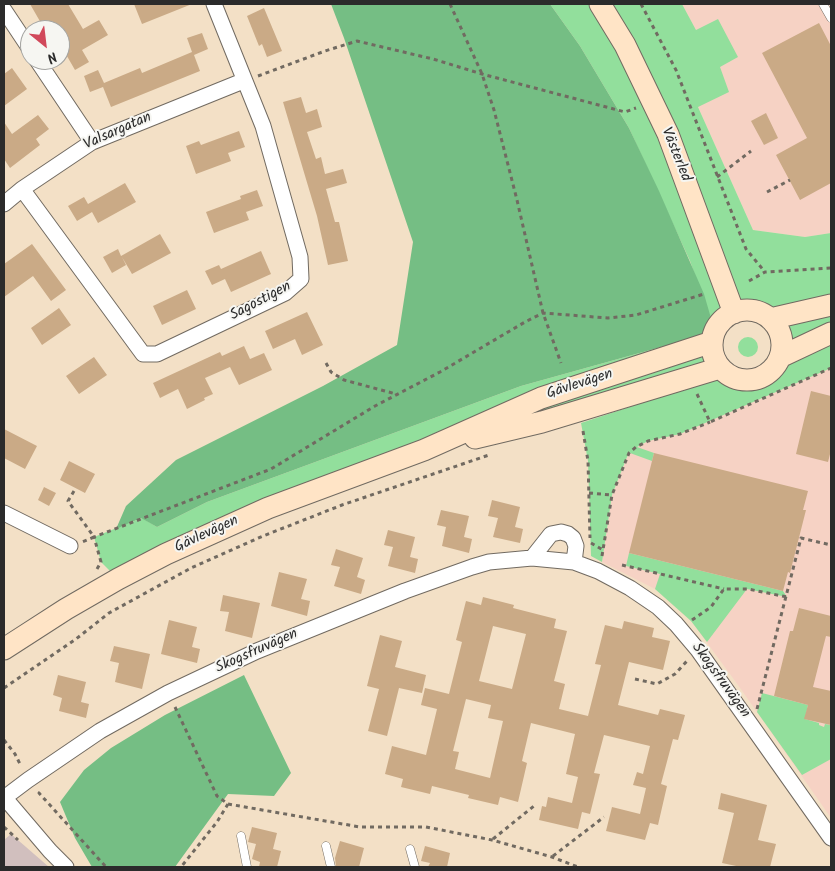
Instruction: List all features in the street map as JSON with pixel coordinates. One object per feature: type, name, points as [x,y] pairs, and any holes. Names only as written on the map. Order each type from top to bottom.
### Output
[{"type":"main road","name":"Västerled","points":[[600,4],[625,45],[654,102],[681,167],[734,313]]},
{"type":"main road","points":[[770,319],[831,305]]},
{"type":"main road","points":[[743,310],[753,311],[770,319],[777,327],[781,336],[782,348],[780,357],[773,369],[762,377],[753,380],[741,380],[730,376],[720,368],[712,342],[719,324],[734,313],[743,310]]},
{"type":"main road","points":[[780,357],[831,333]]},
{"type":"main road","name":"Gävlevägen","points":[[4,649],[66,609],[166,554],[286,500],[424,450],[541,398],[712,342]]},
{"type":"main road","name":"Gävlevägen","points":[[424,450],[542,422],[720,368]]},
{"type":"street","name":"Sagostigen","points":[[22,189],[143,354],[157,354],[285,293],[301,280],[300,257],[262,126],[214,4]]},
{"type":"street","points":[[4,10],[20,34]]},
{"type":"street","points":[[44,70],[92,142]]},
{"type":"street","name":"Valsargatan","points":[[4,204],[22,189],[92,142],[243,81]]},
{"type":"street","points":[[4,513],[70,546]]},
{"type":"street","points":[[532,558],[551,534],[561,532],[573,538],[580,565]]},
{"type":"street","name":"Skogsfruvägen","points":[[4,798],[100,731],[168,693],[257,651],[442,577],[489,562],[532,558],[580,565],[598,571],[630,588],[658,607],[676,624],[698,650],[831,838]]},
{"type":"street","points":[[4,798],[66,867]]},
{"type":"lane","points":[[823,4],[831,18]]},
{"type":"lane","points":[[241,836],[248,867]]},
{"type":"lane","points":[[326,846],[331,867]]},
{"type":"lane","points":[[410,849],[415,867]]},
{"type":"path","points":[[450,4],[482,74],[494,110],[543,313],[561,363]]},
{"type":"path","points":[[641,4],[676,70],[746,249],[765,272]]},
{"type":"path","points":[[243,81],[357,41],[432,59],[625,112],[654,102]]},
{"type":"path","points":[[717,178],[751,151]]},
{"type":"path","points":[[767,192],[790,180]]},
{"type":"path","points":[[749,281],[765,272],[831,268]]},
{"type":"path","points":[[94,538],[271,469],[396,395],[543,313],[608,318],[636,315],[704,294]]},
{"type":"path","points":[[326,363],[331,372],[344,380],[396,395]]},
{"type":"path","points":[[602,562],[612,495],[630,453],[636,447],[648,441],[680,434],[710,422],[831,368]]},
{"type":"path","points":[[695,391],[710,422]]},
{"type":"path","points":[[580,565],[591,556],[588,461],[583,431]]},
{"type":"path","points":[[4,688],[76,639],[109,613],[191,568],[342,505],[494,453]]},
{"type":"path","points":[[74,491],[68,501],[94,538],[101,562],[95,572]]},
{"type":"path","points":[[589,493],[612,495]]},
{"type":"path","points":[[757,712],[801,538],[831,545]]},
{"type":"path","points":[[590,543],[604,550]]},
{"type":"path","points":[[619,565],[724,589],[748,589],[787,597]]},
{"type":"path","points":[[691,621],[711,607],[724,589]]},
{"type":"path","points":[[634,679],[657,684],[675,674],[698,650]]},
{"type":"path","points":[[168,693],[217,796],[228,804],[360,827],[426,827],[492,840],[552,857],[578,867]]},
{"type":"path","points":[[4,740],[15,754],[28,780]]},
{"type":"path","points":[[46,788],[38,793],[106,867]]},
{"type":"path","points":[[181,867],[228,804]]},
{"type":"path","points":[[492,840],[534,806]]},
{"type":"path","points":[[552,857],[604,817]]},
{"type":"shaded area","points":[[682,4],[831,4],[831,233],[805,237],[753,230],[698,107],[696,30]]},
{"type":"shaded area","points":[[831,368],[831,818],[691,621],[655,589],[602,562],[612,495],[627,457],[636,447],[648,441],[680,434]]},
{"type":"shaded area","points":[[11,834],[49,867],[4,867],[4,840]]},
{"type":"green space","points":[[331,4],[550,4],[580,46],[629,128],[704,294],[715,332],[521,386],[207,502],[157,527],[141,518],[116,529],[126,506],[176,460],[323,386],[397,345],[413,242]]},
{"type":"green space","points":[[550,4],[682,4],[696,30],[718,19],[738,57],[720,67],[729,92],[698,107],[753,230],[805,237],[831,233],[831,368],[680,434],[648,441],[637,447],[654,453],[652,461],[630,453],[627,457],[612,495],[602,562],[591,556],[588,461],[581,423],[684,389],[424,450],[118,579],[101,562],[94,537],[142,518],[157,527],[207,502],[521,386],[715,332],[690,261],[629,128],[580,46]],"holes":[[[743,310],[762,314],[777,327],[781,336],[782,348],[780,357],[773,369],[763,377],[753,380],[741,380],[730,376],[720,368],[715,360],[713,351],[715,332],[726,318]]]},
{"type":"green space","points":[[748,337],[755,340],[758,347],[755,354],[748,357],[741,354],[738,347],[741,340]]},
{"type":"green space","points":[[629,553],[783,591],[787,597],[747,589],[707,642],[691,621],[655,589],[660,574],[626,566]]},
{"type":"green space","points":[[244,675],[291,773],[274,796],[228,794],[175,867],[92,867],[75,838],[60,802],[84,770],[111,748],[165,715]]},
{"type":"green space","points":[[762,693],[808,705],[805,719],[819,723],[819,725],[824,727],[825,724],[831,725],[831,759],[802,775],[757,712]]},
{"type":"building","points":[[30,4],[68,4],[83,29],[99,20],[108,35],[82,50],[89,62],[75,70],[70,61],[70,20],[39,20]]},
{"type":"building","points":[[134,4],[192,4],[142,24]]},
{"type":"building","points":[[264,8],[282,51],[267,57],[262,44],[259,46],[247,16]]},
{"type":"building","points":[[819,23],[831,46],[831,183],[800,200],[776,155],[807,138],[762,53]]},
{"type":"building","points":[[202,33],[208,49],[194,55],[200,71],[111,107],[103,87],[90,92],[84,76],[98,70],[104,83],[140,68],[142,73],[192,52],[187,38]]},
{"type":"building","points":[[12,68],[27,89],[4,106],[4,74]]},
{"type":"building","points":[[301,97],[306,113],[317,109],[322,127],[307,132],[316,159],[321,157],[325,174],[343,169],[347,183],[326,189],[335,222],[339,222],[348,261],[328,265],[317,216],[283,102]]},
{"type":"building","points":[[766,113],[778,138],[764,145],[751,121]]},
{"type":"building","points":[[38,115],[49,129],[36,139],[40,145],[10,168],[4,159],[4,122],[12,134]]},
{"type":"building","points":[[239,131],[245,147],[228,153],[231,161],[196,174],[186,146],[199,141],[201,145]]},
{"type":"building","points":[[125,183],[136,202],[98,223],[92,212],[77,221],[68,206],[84,197],[88,204]]},
{"type":"building","points":[[257,190],[263,206],[246,212],[249,220],[214,233],[206,212],[241,199],[240,196]]},
{"type":"building","points":[[160,234],[171,253],[132,274],[122,257],[126,265],[112,273],[103,257],[118,249],[121,256]]},
{"type":"building","points":[[32,244],[66,290],[51,301],[33,276],[4,297],[4,264]]},
{"type":"building","points":[[261,251],[271,274],[231,292],[225,279],[212,285],[205,271],[219,265],[221,269]]},
{"type":"building","points":[[187,290],[196,309],[162,325],[153,306]]},
{"type":"building","points":[[59,308],[71,325],[42,345],[31,328]]},
{"type":"building","points":[[307,312],[323,345],[302,355],[295,339],[273,349],[265,331]]},
{"type":"building","points":[[244,346],[250,359],[264,353],[272,370],[239,385],[230,367],[205,378],[213,394],[187,409],[178,389],[160,398],[153,383],[220,352],[222,356]]},
{"type":"building","points":[[94,357],[107,375],[79,394],[66,376]]},
{"type":"building","points":[[811,391],[831,396],[831,450],[828,462],[796,454]]},
{"type":"building","points":[[4,429],[37,446],[25,469],[4,458]]},
{"type":"building","points":[[654,453],[808,491],[803,510],[806,510],[790,573],[788,572],[783,591],[629,553]]},
{"type":"building","points":[[69,461],[95,474],[85,493],[60,480]]},
{"type":"building","points":[[44,487],[56,493],[49,506],[38,500]]},
{"type":"building","points":[[492,500],[520,507],[515,527],[523,529],[520,543],[493,537],[498,518],[488,516]]},
{"type":"building","points":[[441,510],[469,516],[464,537],[472,539],[469,553],[442,546],[446,527],[437,525]]},
{"type":"building","points":[[388,530],[415,537],[410,557],[418,559],[415,573],[388,566],[393,547],[384,545]]},
{"type":"building","points":[[336,549],[363,558],[357,577],[365,580],[361,594],[334,586],[340,567],[331,565]]},
{"type":"building","points":[[279,572],[307,579],[301,599],[310,601],[307,616],[271,606]]},
{"type":"building","points":[[223,595],[260,603],[252,638],[225,631],[229,612],[220,611]]},
{"type":"building","points":[[483,597],[514,605],[513,608],[556,619],[554,628],[567,631],[554,681],[565,684],[559,709],[588,716],[601,665],[595,664],[605,625],[622,629],[624,621],[654,628],[652,637],[670,641],[663,670],[629,662],[618,705],[658,715],[660,709],[685,715],[678,740],[673,739],[661,784],[667,786],[658,825],[650,823],[645,840],[606,831],[612,807],[640,814],[646,788],[633,785],[637,772],[643,774],[650,746],[604,735],[594,773],[600,774],[590,814],[582,812],[578,829],[539,820],[542,806],[546,807],[548,797],[572,803],[578,777],[566,774],[575,734],[531,723],[522,761],[527,763],[518,802],[500,797],[498,805],[468,798],[469,795],[432,786],[430,794],[401,787],[403,779],[385,774],[392,746],[426,755],[437,709],[421,705],[425,688],[449,694],[462,642],[456,640],[466,601],[481,605]],"holes":[[[493,626],[526,634],[512,689],[479,681]],[[466,699],[491,705],[488,718],[503,721],[490,778],[455,769],[459,752],[453,751]]]},
{"type":"building","points":[[799,608],[831,616],[831,637],[826,636],[813,687],[831,691],[831,725],[804,719],[808,705],[774,696],[790,631],[793,631]]},
{"type":"building","points":[[169,620],[197,627],[192,647],[200,649],[197,663],[161,654]]},
{"type":"building","points":[[380,635],[402,641],[395,667],[426,675],[422,693],[399,688],[387,736],[368,731],[379,689],[367,686]]},
{"type":"building","points":[[114,646],[150,654],[142,689],[115,682],[119,663],[110,661]]},
{"type":"building","points":[[58,675],[86,682],[81,702],[89,704],[86,718],[59,711],[62,698],[53,695]]},
{"type":"building","points":[[721,793],[767,805],[758,840],[776,844],[770,867],[741,867],[722,863],[734,813],[718,809]]},
{"type":"building","points":[[252,827],[277,833],[273,849],[281,851],[277,867],[259,867],[260,862],[252,859],[256,844],[248,842]]},
{"type":"building","points":[[340,841],[364,848],[359,867],[336,867],[335,858]]},
{"type":"building","points":[[425,846],[450,853],[447,867],[428,867],[430,863],[421,861]]}]
